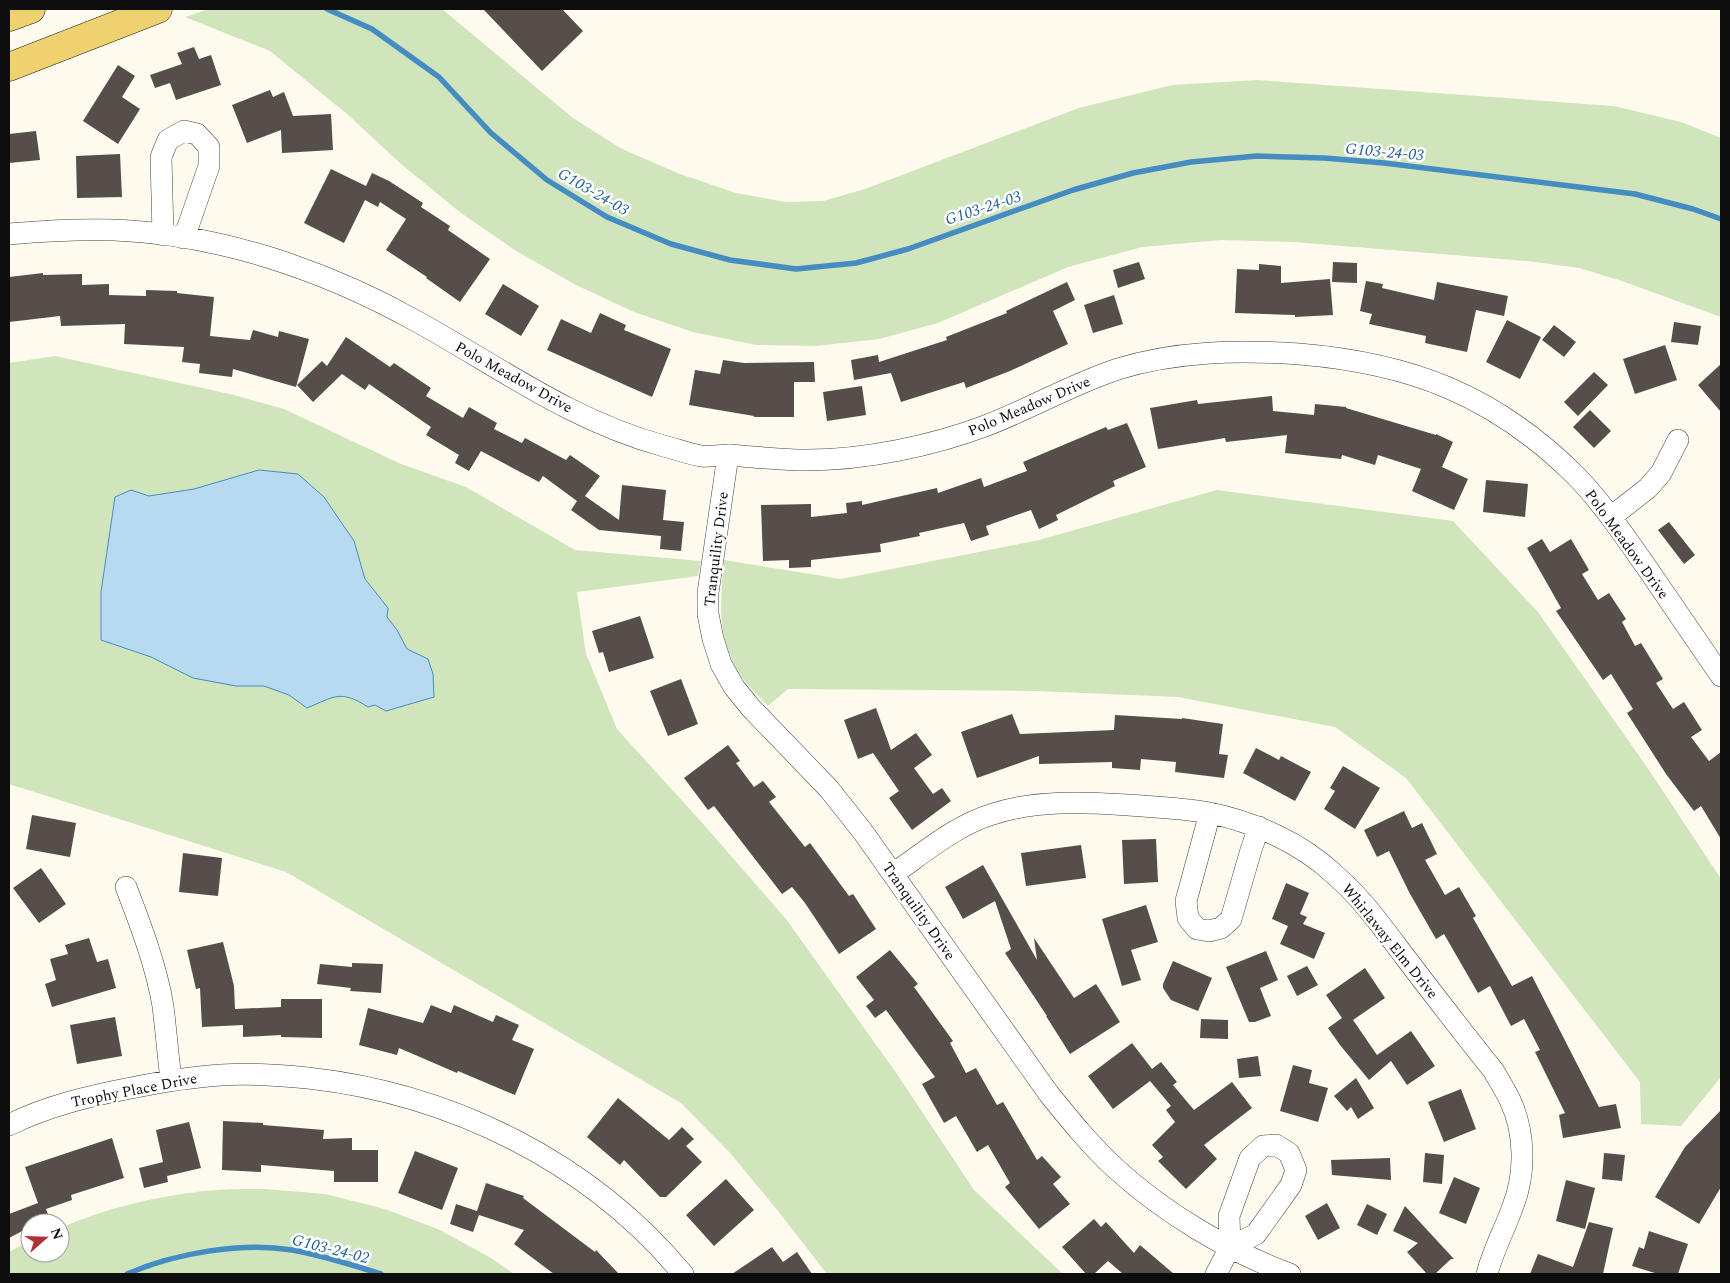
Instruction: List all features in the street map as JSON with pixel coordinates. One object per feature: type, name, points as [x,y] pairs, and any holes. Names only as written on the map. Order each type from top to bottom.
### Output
[{"type":"main road","points":[[9,17],[30,9]]},
{"type":"main road","points":[[9,67],[158,9]]},
{"type":"street","name":"Polo Meadow Drive","points":[[9,234],[64,230],[116,230],[173,236],[252,253],[338,283],[416,321],[537,393],[610,427],[642,440],[700,456],[728,455],[770,459],[813,460],[884,452],[917,446],[952,438],[988,425],[1082,382],[1122,368],[1199,353],[1245,351],[1301,354],[1352,360],[1398,370],[1430,380],[1477,400],[1499,413],[1541,444],[1576,476],[1611,517],[1721,676]]},
{"type":"street","points":[[1611,517],[1652,483],[1661,472],[1678,440]]},
{"type":"street","name":"Tranquility Drive","points":[[728,455],[710,572],[708,614],[721,664],[734,687],[751,708],[828,790],[863,832],[1049,1094],[1082,1134],[1115,1168],[1166,1209],[1230,1247],[1290,1274]]},
{"type":"street","name":"Whirlaway Elm Drive","points":[[893,874],[972,822],[1015,808],[1055,803],[1101,803],[1210,813],[1259,827],[1310,855],[1334,873],[1362,901],[1493,1070],[1510,1101],[1518,1121],[1522,1141],[1520,1178],[1514,1204],[1491,1257],[1487,1274]]},
{"type":"street","points":[[1210,813],[1186,901],[1188,918],[1197,929],[1209,931],[1221,928],[1231,919],[1259,827]]},
{"type":"street","points":[[126,887],[154,966],[162,1005],[171,1080]]},
{"type":"street","name":"Trophy Place Drive","points":[[9,1125],[30,1114],[96,1095],[171,1080],[222,1074],[277,1075],[372,1088],[425,1102],[466,1117],[504,1134],[547,1158],[603,1196],[635,1223],[683,1274]]},
{"type":"street","points":[[1216,1274],[1230,1247]]},
{"type":"green space","points":[[209,9],[442,9],[573,118],[622,149],[680,174],[736,193],[786,202],[823,201],[865,189],[1079,108],[1172,85],[1258,80],[1614,106],[1681,122],[1721,138],[1721,317],[1622,281],[1579,268],[1527,261],[1293,242],[1221,240],[1142,247],[1068,267],[938,323],[879,339],[816,346],[756,345],[693,332],[634,312],[576,285],[516,251],[461,213],[401,164],[347,114],[270,51],[185,17]]},
{"type":"green space","points":[[55,356],[230,394],[284,409],[401,464],[466,487],[575,550],[701,561],[698,576],[577,592],[586,654],[617,729],[786,919],[897,1074],[974,1190],[1063,1274],[827,1274],[731,1154],[681,1103],[286,872],[9,784],[9,363]]},
{"type":"green space","points":[[1217,490],[1453,521],[1538,612],[1649,770],[1721,879],[1721,1077],[1681,1126],[1641,1124],[1640,1082],[1406,778],[1335,727],[1178,697],[1036,691],[788,689],[768,706],[744,680],[728,651],[724,637],[721,607],[724,560],[841,579],[1039,540]]},
{"type":"green space","points":[[265,1189],[325,1194],[385,1209],[440,1230],[491,1258],[514,1274],[9,1274],[9,1252],[20,1246],[20,1263],[70,1263],[70,1224],[77,1221],[130,1204],[185,1193]]},
{"type":"water","points":[[259,470],[298,474],[324,497],[354,541],[365,579],[388,608],[387,617],[397,630],[407,649],[428,659],[433,674],[434,697],[386,711],[375,705],[368,707],[358,701],[344,697],[331,698],[307,708],[289,695],[264,686],[236,686],[193,678],[151,657],[101,640],[101,592],[115,497],[131,490],[149,496],[194,489]]},
{"type":"building","points":[[483,9],[562,9],[583,31],[542,71]]},
{"type":"building","points":[[194,47],[199,59],[211,55],[221,85],[176,100],[170,83],[155,88],[150,75],[182,64],[177,53]]},
{"type":"building","points":[[118,65],[135,76],[122,97],[140,109],[118,144],[83,121]]},
{"type":"building","points":[[270,90],[273,97],[284,92],[293,116],[331,114],[333,150],[282,153],[281,130],[247,143],[232,105]]},
{"type":"building","points":[[36,131],[40,160],[9,163],[9,134]]},
{"type":"building","points":[[120,154],[122,197],[77,198],[76,156]]},
{"type":"building","points":[[331,169],[366,186],[372,173],[389,181],[423,203],[421,207],[450,226],[448,230],[490,259],[460,302],[386,250],[406,219],[380,202],[378,207],[365,200],[344,243],[304,223]]},
{"type":"building","points":[[1139,262],[1145,279],[1118,288],[1113,270]]},
{"type":"building","points":[[1333,262],[1357,263],[1357,283],[1332,282]]},
{"type":"building","points":[[1259,264],[1281,266],[1281,283],[1330,279],[1333,315],[1295,317],[1295,315],[1235,313],[1237,269],[1259,270]]},
{"type":"building","points":[[43,273],[43,275],[82,274],[82,285],[109,284],[109,295],[146,296],[146,290],[177,291],[177,293],[214,297],[210,336],[250,340],[253,330],[278,337],[279,331],[309,339],[296,387],[233,369],[232,377],[199,373],[200,364],[182,362],[184,347],[124,344],[125,324],[61,326],[60,316],[9,322],[9,277]]},
{"type":"building","points":[[1366,281],[1383,284],[1382,288],[1434,300],[1437,282],[1508,296],[1504,316],[1476,310],[1467,352],[1425,343],[1426,336],[1369,324],[1372,314],[1360,311]]},
{"type":"building","points":[[1067,282],[1075,300],[1053,311],[1068,344],[1010,371],[966,388],[964,382],[901,402],[891,373],[854,380],[851,360],[878,355],[879,362],[947,340],[946,337],[1007,313],[1006,311]]},
{"type":"building","points":[[503,284],[539,306],[521,336],[485,314]]},
{"type":"building","points":[[1114,295],[1123,324],[1093,333],[1084,305]]},
{"type":"building","points":[[600,313],[626,325],[624,330],[671,349],[652,397],[547,350],[561,319],[591,333]]},
{"type":"building","points":[[1507,320],[1541,337],[1520,379],[1486,362]]},
{"type":"building","points":[[1674,322],[1701,326],[1698,345],[1671,342]]},
{"type":"building","points":[[1554,325],[1576,342],[1564,357],[1542,340]]},
{"type":"building","points":[[346,337],[390,367],[394,363],[431,388],[426,396],[463,418],[469,407],[497,423],[494,429],[522,443],[525,438],[566,460],[570,455],[600,476],[585,496],[619,520],[622,485],[666,490],[663,520],[684,522],[681,551],[660,549],[661,536],[599,530],[571,510],[577,501],[543,476],[539,482],[481,451],[469,471],[455,463],[459,455],[426,435],[431,427],[369,384],[365,390],[342,374],[313,402],[297,385],[322,361],[327,366]]},
{"type":"building","points":[[1665,345],[1677,380],[1635,394],[1623,359]]},
{"type":"building","points":[[723,360],[744,363],[814,362],[815,382],[794,382],[794,417],[754,417],[689,405],[695,370],[720,374]]},
{"type":"building","points":[[1721,364],[1721,412],[1698,385]]},
{"type":"building","points":[[1594,372],[1608,385],[1578,416],[1564,402]]},
{"type":"building","points":[[862,386],[866,415],[827,421],[823,392]]},
{"type":"building","points":[[1272,396],[1273,411],[1314,415],[1315,404],[1346,407],[1436,434],[1453,442],[1442,467],[1468,479],[1454,510],[1412,491],[1421,469],[1378,455],[1375,465],[1342,455],[1341,459],[1285,453],[1287,435],[1226,442],[1225,438],[1158,449],[1150,408],[1197,400],[1198,404]]},
{"type":"building","points":[[1590,410],[1611,431],[1594,448],[1573,427]]},
{"type":"building","points":[[1127,423],[1146,467],[1113,481],[1115,486],[1056,515],[1058,520],[1039,529],[1031,510],[986,526],[989,535],[971,541],[964,523],[919,533],[920,536],[880,544],[881,552],[811,560],[811,567],[789,568],[789,560],[763,561],[761,505],[811,504],[811,517],[847,513],[846,503],[862,501],[862,505],[937,488],[938,493],[981,478],[984,487],[1027,471],[1023,462],[1106,427],[1108,430]]},
{"type":"building","points":[[1486,480],[1528,484],[1525,517],[1483,512]]},
{"type":"building","points":[[1669,522],[1695,555],[1684,564],[1658,530]]},
{"type":"building","points":[[1542,539],[1550,552],[1571,539],[1589,570],[1582,574],[1598,600],[1609,593],[1626,619],[1622,622],[1635,646],[1641,643],[1663,679],[1656,683],[1673,709],[1684,702],[1702,730],[1691,737],[1709,761],[1721,752],[1721,839],[1701,806],[1694,811],[1666,774],[1627,713],[1633,709],[1611,674],[1603,680],[1556,611],[1561,608],[1527,548]]},
{"type":"building","points":[[640,616],[654,658],[609,672],[603,652],[599,653],[592,631]]},
{"type":"building","points":[[681,679],[698,724],[668,736],[650,691]]},
{"type":"building","points":[[876,708],[891,750],[916,733],[932,755],[914,768],[933,794],[942,788],[951,801],[912,830],[889,798],[899,791],[873,753],[858,759],[844,720]]},
{"type":"building","points":[[1012,714],[1020,734],[1114,730],[1115,715],[1182,718],[1223,724],[1219,754],[1228,755],[1224,778],[1175,772],[1176,762],[1141,759],[1140,770],[1112,768],[1112,762],[1039,764],[1039,756],[977,778],[961,732]]},
{"type":"building","points":[[728,745],[740,761],[736,763],[754,787],[763,781],[776,797],[769,802],[805,847],[810,843],[849,896],[853,894],[876,929],[839,954],[792,887],[782,894],[714,806],[708,810],[684,778]]},
{"type":"building","points":[[1256,748],[1279,760],[1281,756],[1311,772],[1295,801],[1243,773]]},
{"type":"building","points":[[1343,766],[1380,788],[1355,829],[1324,809],[1335,791],[1330,788]]},
{"type":"building","points":[[1404,811],[1412,828],[1422,823],[1437,854],[1425,860],[1445,895],[1459,887],[1476,916],[1473,918],[1512,986],[1532,976],[1599,1107],[1616,1104],[1621,1128],[1563,1138],[1559,1115],[1565,1113],[1535,1052],[1540,1050],[1524,1019],[1511,1026],[1490,986],[1478,993],[1444,934],[1436,939],[1409,892],[1389,851],[1377,857],[1364,830]]},
{"type":"building","points":[[32,815],[76,823],[70,857],[26,849]]},
{"type":"building","points":[[1156,839],[1158,882],[1124,884],[1122,840]]},
{"type":"building","points":[[1081,845],[1086,878],[1026,886],[1021,853]]},
{"type":"building","points":[[183,853],[222,858],[218,896],[179,892]]},
{"type":"building","points":[[983,865],[1037,960],[1034,938],[1074,998],[1096,984],[1120,1022],[1070,1054],[1005,953],[1011,949],[995,901],[963,919],[945,887]]},
{"type":"building","points":[[41,868],[66,904],[39,923],[13,888]]},
{"type":"building","points":[[1286,883],[1309,893],[1300,914],[1307,917],[1303,924],[1325,933],[1314,959],[1280,944],[1288,926],[1272,919]]},
{"type":"building","points":[[1146,905],[1158,942],[1131,950],[1141,980],[1122,986],[1102,919]]},
{"type":"building","points":[[89,938],[97,962],[108,959],[116,988],[52,1007],[45,984],[56,980],[50,959],[68,954],[65,945]]},
{"type":"building","points":[[223,942],[234,986],[235,1009],[281,1007],[281,999],[322,999],[322,1038],[281,1037],[281,1035],[243,1037],[243,1025],[202,1027],[200,988],[196,989],[187,950]]},
{"type":"building","points":[[890,950],[918,984],[914,987],[953,1041],[950,1043],[966,1073],[976,1068],[997,1105],[1003,1102],[1037,1160],[1042,1156],[1061,1177],[1053,1184],[1070,1204],[1039,1229],[1005,1187],[1010,1183],[988,1145],[977,1152],[956,1116],[944,1123],[922,1084],[935,1077],[886,1010],[875,1018],[866,1006],[874,1000],[856,977]]},
{"type":"building","points":[[1266,951],[1278,980],[1260,988],[1271,1016],[1255,1022],[1249,1022],[1226,967]]},
{"type":"building","points":[[1173,961],[1212,978],[1198,1011],[1171,1000],[1163,988]]},
{"type":"building","points":[[352,963],[383,964],[381,993],[350,991],[351,988],[317,984],[320,964],[352,967]]},
{"type":"building","points":[[1307,966],[1318,985],[1297,996],[1287,976]]},
{"type":"building","points":[[1365,968],[1385,998],[1353,1020],[1377,1055],[1411,1031],[1435,1066],[1407,1085],[1391,1061],[1369,1080],[1328,1028],[1342,1018],[1326,995]]},
{"type":"building","points":[[431,1005],[451,1013],[454,1005],[493,1022],[496,1015],[519,1025],[512,1040],[534,1049],[515,1095],[399,1048],[397,1055],[359,1045],[368,1008],[423,1023]]},
{"type":"building","points":[[115,1017],[122,1056],[77,1064],[70,1025]]},
{"type":"building","points":[[1201,1019],[1228,1020],[1228,1039],[1200,1038]]},
{"type":"building","points":[[1132,1043],[1152,1069],[1161,1062],[1177,1082],[1173,1085],[1194,1110],[1232,1082],[1252,1108],[1204,1145],[1217,1159],[1186,1189],[1158,1161],[1163,1157],[1152,1145],[1175,1122],[1166,1110],[1171,1106],[1150,1081],[1113,1109],[1088,1076]]},
{"type":"building","points":[[1258,1056],[1261,1076],[1239,1078],[1237,1059]]},
{"type":"building","points":[[1293,1065],[1312,1070],[1309,1083],[1328,1088],[1318,1122],[1280,1111]]},
{"type":"building","points":[[1356,1078],[1374,1108],[1358,1119],[1351,1107],[1347,1111],[1334,1096]]},
{"type":"building","points":[[1461,1089],[1476,1129],[1444,1142],[1428,1102]]},
{"type":"building","points":[[618,1098],[669,1140],[682,1127],[694,1139],[686,1146],[702,1162],[666,1197],[660,1197],[624,1160],[620,1165],[587,1137]]},
{"type":"building","points":[[1721,1110],[1721,1187],[1699,1224],[1655,1197],[1685,1147]]},
{"type":"building","points":[[223,1121],[263,1123],[263,1125],[324,1130],[323,1139],[352,1138],[352,1150],[378,1150],[378,1182],[334,1182],[334,1171],[261,1165],[261,1172],[222,1170]]},
{"type":"building","points":[[189,1122],[201,1168],[167,1176],[168,1182],[144,1188],[139,1168],[163,1162],[156,1130]]},
{"type":"building","points":[[112,1138],[124,1178],[71,1195],[72,1200],[46,1209],[47,1213],[20,1213],[20,1232],[9,1238],[9,1214],[38,1203],[25,1167]]},
{"type":"building","points":[[415,1151],[458,1168],[442,1210],[398,1193]]},
{"type":"building","points":[[1425,1153],[1444,1155],[1442,1184],[1423,1182]]},
{"type":"building","points":[[1604,1153],[1625,1155],[1622,1181],[1602,1179]]},
{"type":"building","points":[[1390,1158],[1391,1180],[1332,1175],[1331,1160]]},
{"type":"building","points":[[1454,1177],[1480,1188],[1466,1224],[1439,1213]]},
{"type":"building","points":[[726,1179],[754,1210],[714,1246],[686,1215]]},
{"type":"building","points":[[1566,1180],[1595,1188],[1585,1229],[1556,1221]]},
{"type":"building","points":[[486,1183],[524,1196],[523,1198],[595,1252],[596,1250],[619,1274],[554,1274],[514,1244],[524,1230],[479,1215],[473,1232],[450,1224],[456,1204],[477,1211]]},
{"type":"building","points":[[1327,1203],[1340,1228],[1318,1240],[1305,1216]]},
{"type":"building","points":[[1367,1204],[1387,1214],[1377,1235],[1357,1225]]},
{"type":"building","points":[[1405,1206],[1454,1259],[1451,1259],[1435,1274],[1427,1274],[1407,1252],[1418,1243],[1393,1231]]},
{"type":"building","points":[[1094,1219],[1101,1227],[1106,1222],[1134,1253],[1140,1245],[1174,1274],[1123,1274],[1108,1261],[1094,1274],[1086,1274],[1062,1247]]},
{"type":"building","points":[[1589,1222],[1613,1228],[1603,1274],[1530,1274],[1538,1254],[1573,1267]]},
{"type":"building","points":[[1649,1231],[1688,1244],[1678,1274],[1658,1274],[1632,1266],[1639,1247],[1644,1249]]},
{"type":"building","points":[[772,1247],[783,1262],[797,1252],[812,1274],[732,1274]]},
{"type":"waterway","name":"G103-24-03","points":[[327,9],[372,29],[439,77],[491,133],[547,180],[607,217],[671,244],[730,260],[796,269],[856,263],[908,249],[1073,190],[1133,173],[1191,162],[1257,156],[1324,158],[1384,163],[1635,194],[1693,209],[1721,219]]},
{"type":"waterway","name":"G103-24-02","points":[[127,1274],[166,1260],[187,1255],[251,1247],[303,1252],[337,1260],[381,1274]]}]
